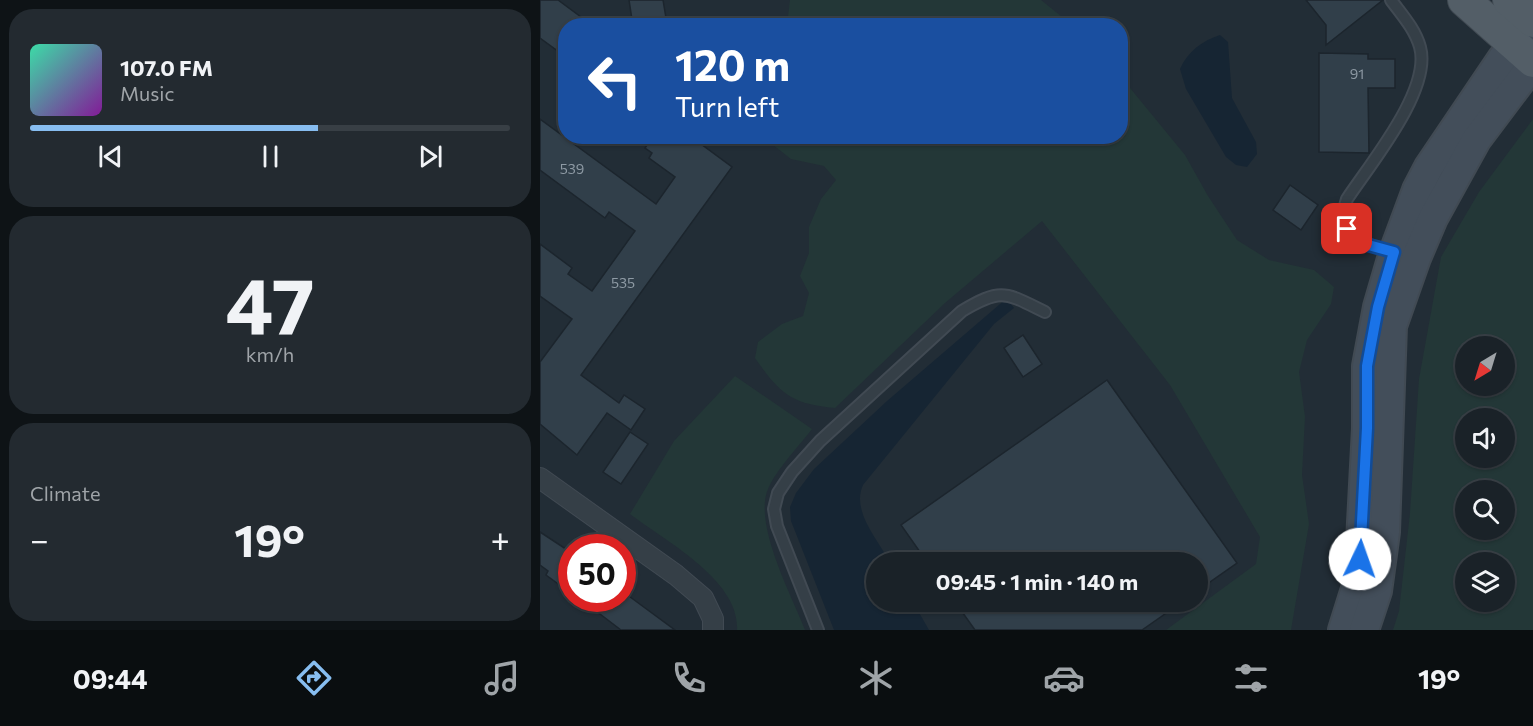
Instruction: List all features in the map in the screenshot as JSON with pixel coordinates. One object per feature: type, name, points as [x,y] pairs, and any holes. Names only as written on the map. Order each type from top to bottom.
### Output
[{"type":"main road","points":[[1464,0],[1530,38]]},
{"type":"main road","points":[[1509,0],[1530,38]]},
{"type":"main road","points":[[1364,630],[1377,591],[1385,532],[1392,326],[1405,255],[1429,167],[1530,38]]},
{"type":"main road","points":[[1343,630],[1359,579],[1367,428],[1367,366],[1378,307],[1405,255]]},
{"type":"street","points":[[540,478],[676,574],[703,598],[713,620],[713,630]]},
{"type":"lane","points":[[1391,0],[1412,28],[1421,49],[1421,72],[1415,96],[1347,200],[1343,212],[1347,229],[1361,243],[1405,255]]},
{"type":"lane","points":[[818,630],[777,526],[774,509],[778,493],[820,441],[962,311],[987,296],[1011,296],[1045,312]]},
{"type":"green space","points":[[790,0],[1041,0],[1063,18],[788,18]]},
{"type":"green space","points":[[1128,86],[1185,155],[1237,240],[1269,260],[1314,270],[1334,287],[1331,304],[1307,340],[1299,372],[1305,417],[1302,475],[1309,524],[1291,630],[1166,630],[1191,612],[1208,612],[1208,599],[1256,564],[1260,537],[1170,385],[1042,221],[945,303],[835,408],[807,404],[780,389],[755,358],[758,342],[782,324],[803,316],[809,293],[800,276],[809,253],[809,227],[821,199],[836,180],[824,166],[791,159],[772,144],[1128,144]]},
{"type":"green space","points":[[1533,119],[1533,630],[1393,630],[1399,611],[1410,513],[1419,379],[1441,257],[1479,192]]},
{"type":"green space","points":[[735,376],[812,429],[776,474],[768,489],[765,504],[766,521],[776,560],[805,630],[737,630],[735,612],[714,578],[680,549],[630,514],[674,441]]},
{"type":"water","points":[[1220,35],[1228,42],[1232,98],[1256,142],[1257,154],[1247,167],[1236,165],[1226,157],[1186,89],[1180,69],[1196,48]]},
{"type":"water","points":[[1007,298],[1014,308],[994,324],[863,485],[860,495],[863,515],[884,552],[866,552],[866,612],[919,612],[929,630],[834,630],[791,521],[790,507],[796,493],[814,469],[887,401]]},
{"type":"building","points":[[540,0],[558,0],[582,18],[558,18],[558,51],[540,38]]},
{"type":"building","points":[[629,0],[663,0],[666,18],[632,18]]},
{"type":"building","points":[[1306,0],[1383,0],[1326,45],[1326,25]]},
{"type":"building","points":[[1319,53],[1368,54],[1368,59],[1395,59],[1395,88],[1368,88],[1369,153],[1319,152]]},
{"type":"building","points":[[540,119],[558,132],[558,144],[574,144],[656,204],[675,177],[649,158],[652,153],[645,148],[648,144],[701,144],[732,167],[581,375],[619,403],[624,395],[645,409],[631,430],[607,413],[577,455],[540,424],[540,362],[572,319],[540,296],[540,244],[572,268],[568,274],[592,291],[635,231],[609,212],[605,218],[540,170]]},
{"type":"building","points":[[1290,185],[1318,205],[1301,230],[1273,210]]},
{"type":"building","points":[[1023,335],[1042,364],[1023,377],[1004,348]]},
{"type":"building","points":[[1107,380],[1237,563],[1208,583],[1208,552],[920,552],[901,525]]},
{"type":"building","points":[[630,432],[648,444],[621,484],[603,472]]},
{"type":"building","points":[[540,532],[558,544],[558,584],[546,575],[548,571],[540,565]]},
{"type":"building","points":[[636,601],[675,630],[621,630],[597,612],[636,612]]},
{"type":"building","points":[[962,612],[1168,612],[1142,630],[975,630]]},
{"type":"route","points":[[1347,229],[1361,243],[1394,252],[1378,307],[1367,366],[1367,428],[1360,559]]}]
